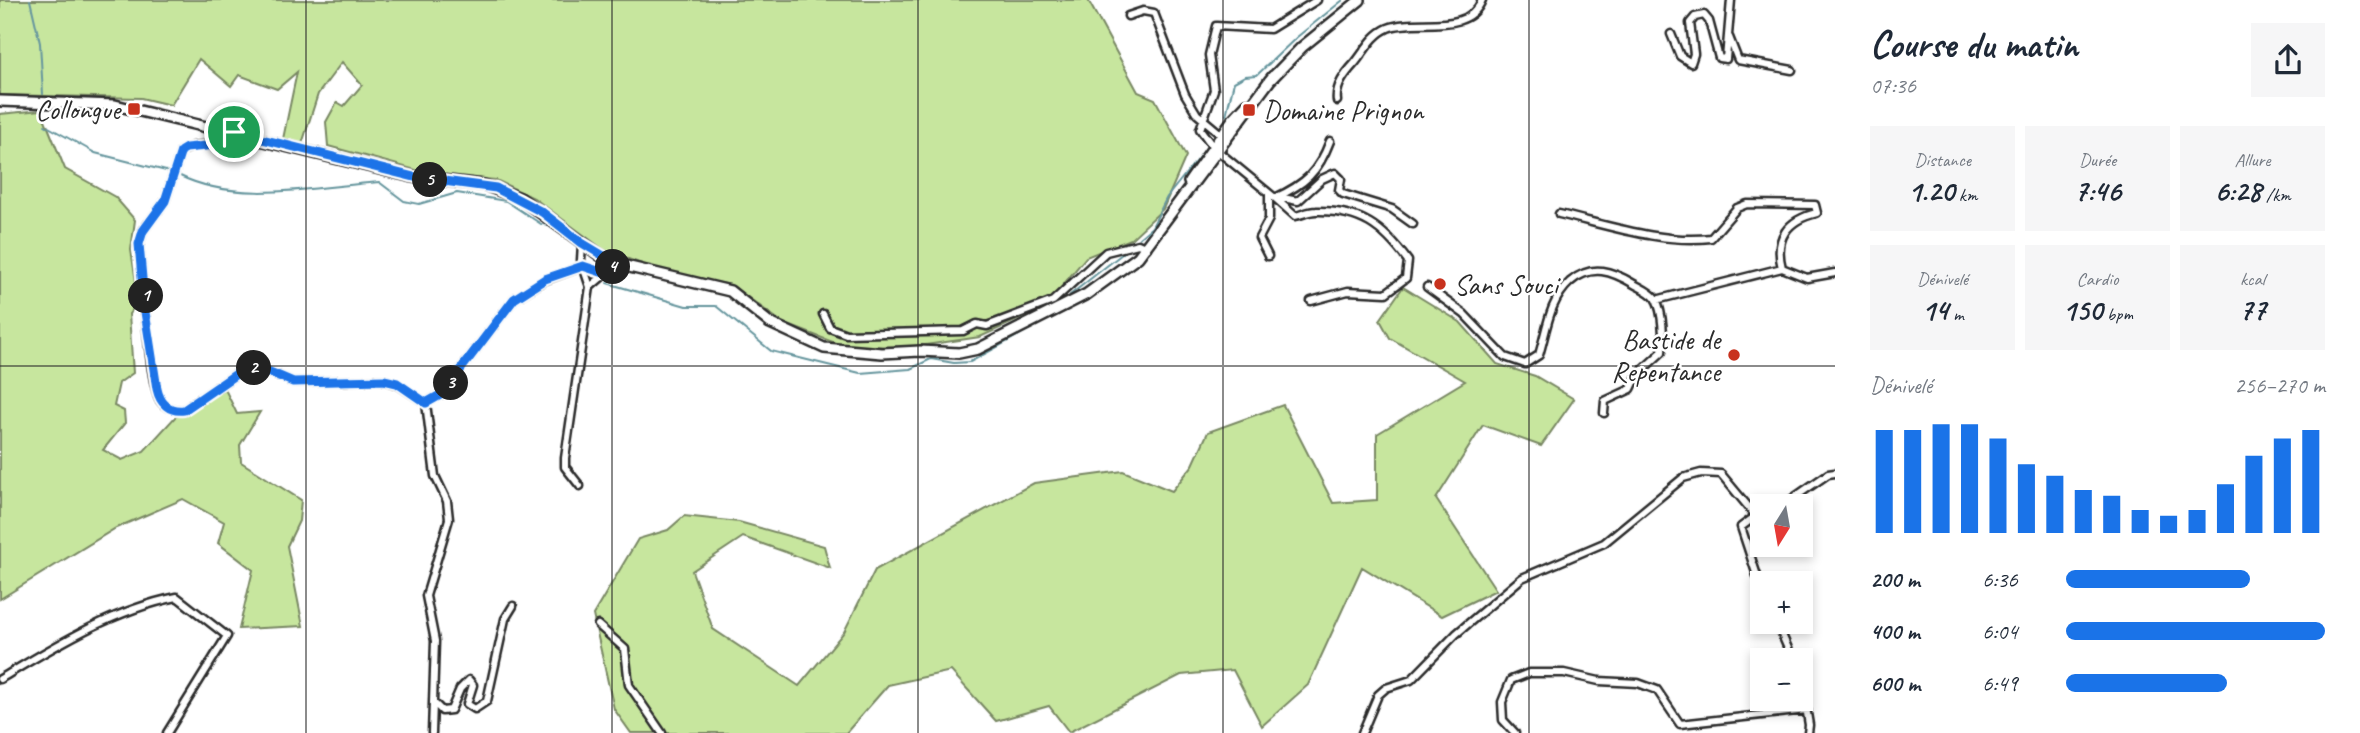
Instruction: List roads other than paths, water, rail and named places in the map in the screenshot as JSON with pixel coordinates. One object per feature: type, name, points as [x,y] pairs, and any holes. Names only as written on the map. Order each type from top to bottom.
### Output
[{"type":"main road","points":[[0,101],[107,104],[414,177],[496,188],[542,212],[582,243],[617,264],[730,291],[770,323],[811,344],[839,351],[969,352],[1055,305],[1109,280],[1147,248],[1168,220],[1219,132],[1302,47],[1360,0]]},
{"type":"main road","points":[[1213,146],[1273,76]]},
{"type":"street","points":[[1311,301],[1348,291],[1386,293],[1406,278],[1408,261],[1380,228],[1369,220],[1315,211],[1295,216],[1213,146],[1200,130],[1214,90],[1209,55],[1216,26],[1270,29],[1317,0]]},
{"type":"street","points":[[1337,102],[1340,83],[1375,35],[1398,26],[1456,22],[1473,13],[1482,0]]},
{"type":"street","points":[[1671,34],[1680,56],[1687,63],[1693,60],[1689,27],[1695,17],[1704,15],[1709,21],[1721,60],[1728,56],[1731,0]]},
{"type":"street","points":[[1128,16],[1143,11],[1154,13],[1185,94],[1197,114],[1219,132]]},
{"type":"street","points":[[1728,35],[1738,60],[1792,70]]},
{"type":"street","points":[[216,145],[231,133],[238,139],[233,143]]},
{"type":"street","points":[[258,138],[186,148],[181,151],[165,201],[143,231],[139,244],[145,312],[157,389],[162,403],[177,411],[184,410],[242,370],[258,367],[293,382],[384,380],[397,383],[426,403],[435,475],[447,501],[449,519],[426,596],[435,641],[432,733]]},
{"type":"street","points":[[1274,196],[1300,187],[1322,161],[1330,141]]},
{"type":"street","points":[[1274,196],[1298,201],[1322,178],[1335,173],[1341,179],[1339,190],[1343,194],[1392,209],[1413,224]]},
{"type":"street","points":[[1268,256],[1259,238],[1269,219],[1274,196]]},
{"type":"street","points":[[1559,214],[1654,235],[1712,239],[1737,208],[1748,204],[1815,205],[1817,213],[1788,226],[1781,236],[1778,253],[1782,268]]},
{"type":"street","points":[[580,486],[565,467],[565,458],[590,287],[583,266],[582,243]]},
{"type":"street","points":[[823,314],[830,328],[846,334],[963,331],[977,324],[987,326],[1055,305],[1106,252],[1138,244],[1147,248]]},
{"type":"street","points":[[590,287],[617,264]]},
{"type":"street","points":[[426,403],[442,394],[514,299],[545,279],[583,266],[604,273]]},
{"type":"street","points":[[1656,300],[1782,268],[1807,278],[1835,273]]},
{"type":"street","points":[[1427,286],[1464,314],[1505,358],[1525,364],[1539,355],[1555,302],[1569,283],[1584,272],[1612,272],[1649,292],[1656,300],[1664,340],[1662,352],[1638,374],[1631,389],[1605,401],[1604,413]]},
{"type":"street","points":[[1362,733],[1378,695],[1386,688],[1411,680],[1491,602],[1522,578],[1604,543],[1683,478],[1701,473],[1721,474],[1750,505]]},
{"type":"street","points":[[1799,494],[1828,474],[1835,473]]},
{"type":"street","points":[[1750,521],[1741,527],[1750,554]]},
{"type":"street","points":[[0,679],[82,632],[150,602],[177,597],[227,636],[167,733]]},
{"type":"street","points":[[435,704],[442,711],[451,710],[460,689],[469,680],[473,685],[467,704],[475,709],[487,701],[505,620],[513,606]]},
{"type":"street","points":[[598,625],[625,649],[629,685],[662,733]]},
{"type":"street","points":[[1515,733],[1503,720],[1502,702],[1511,680],[1529,673],[1578,674],[1599,681],[1638,683],[1657,690],[1680,724],[1798,711]]},
{"type":"street","points":[[1807,711],[1808,733]]},
{"type":"waterway","points":[[30,0],[40,43],[43,94]]},
{"type":"waterway","points":[[1226,115],[1234,82],[1245,76],[1257,75],[1297,37],[1343,0]]},
{"type":"waterway","points":[[45,125],[95,153],[170,172]]},
{"type":"waterway","points":[[1139,238],[1152,227],[1167,197],[1207,147]]},
{"type":"waterway","points":[[178,175],[201,184],[251,192],[379,182],[404,201],[419,204],[457,193],[506,201],[541,224],[552,225]]},
{"type":"waterway","points":[[1070,295],[1127,250]]},
{"type":"waterway","points":[[607,283],[686,306],[716,306],[771,351],[860,373],[910,369],[931,359],[954,363],[970,362],[1046,320]]},
{"type":"place","name":"Collongue","points":[[134,109]]},
{"type":"place","name":"Domaine Prignon","points":[[1249,110]]},
{"type":"place","name":"Sans Souci","points":[[1440,284]]},
{"type":"place","name":"Bastide de Repentance","points":[[1734,355]]}]
